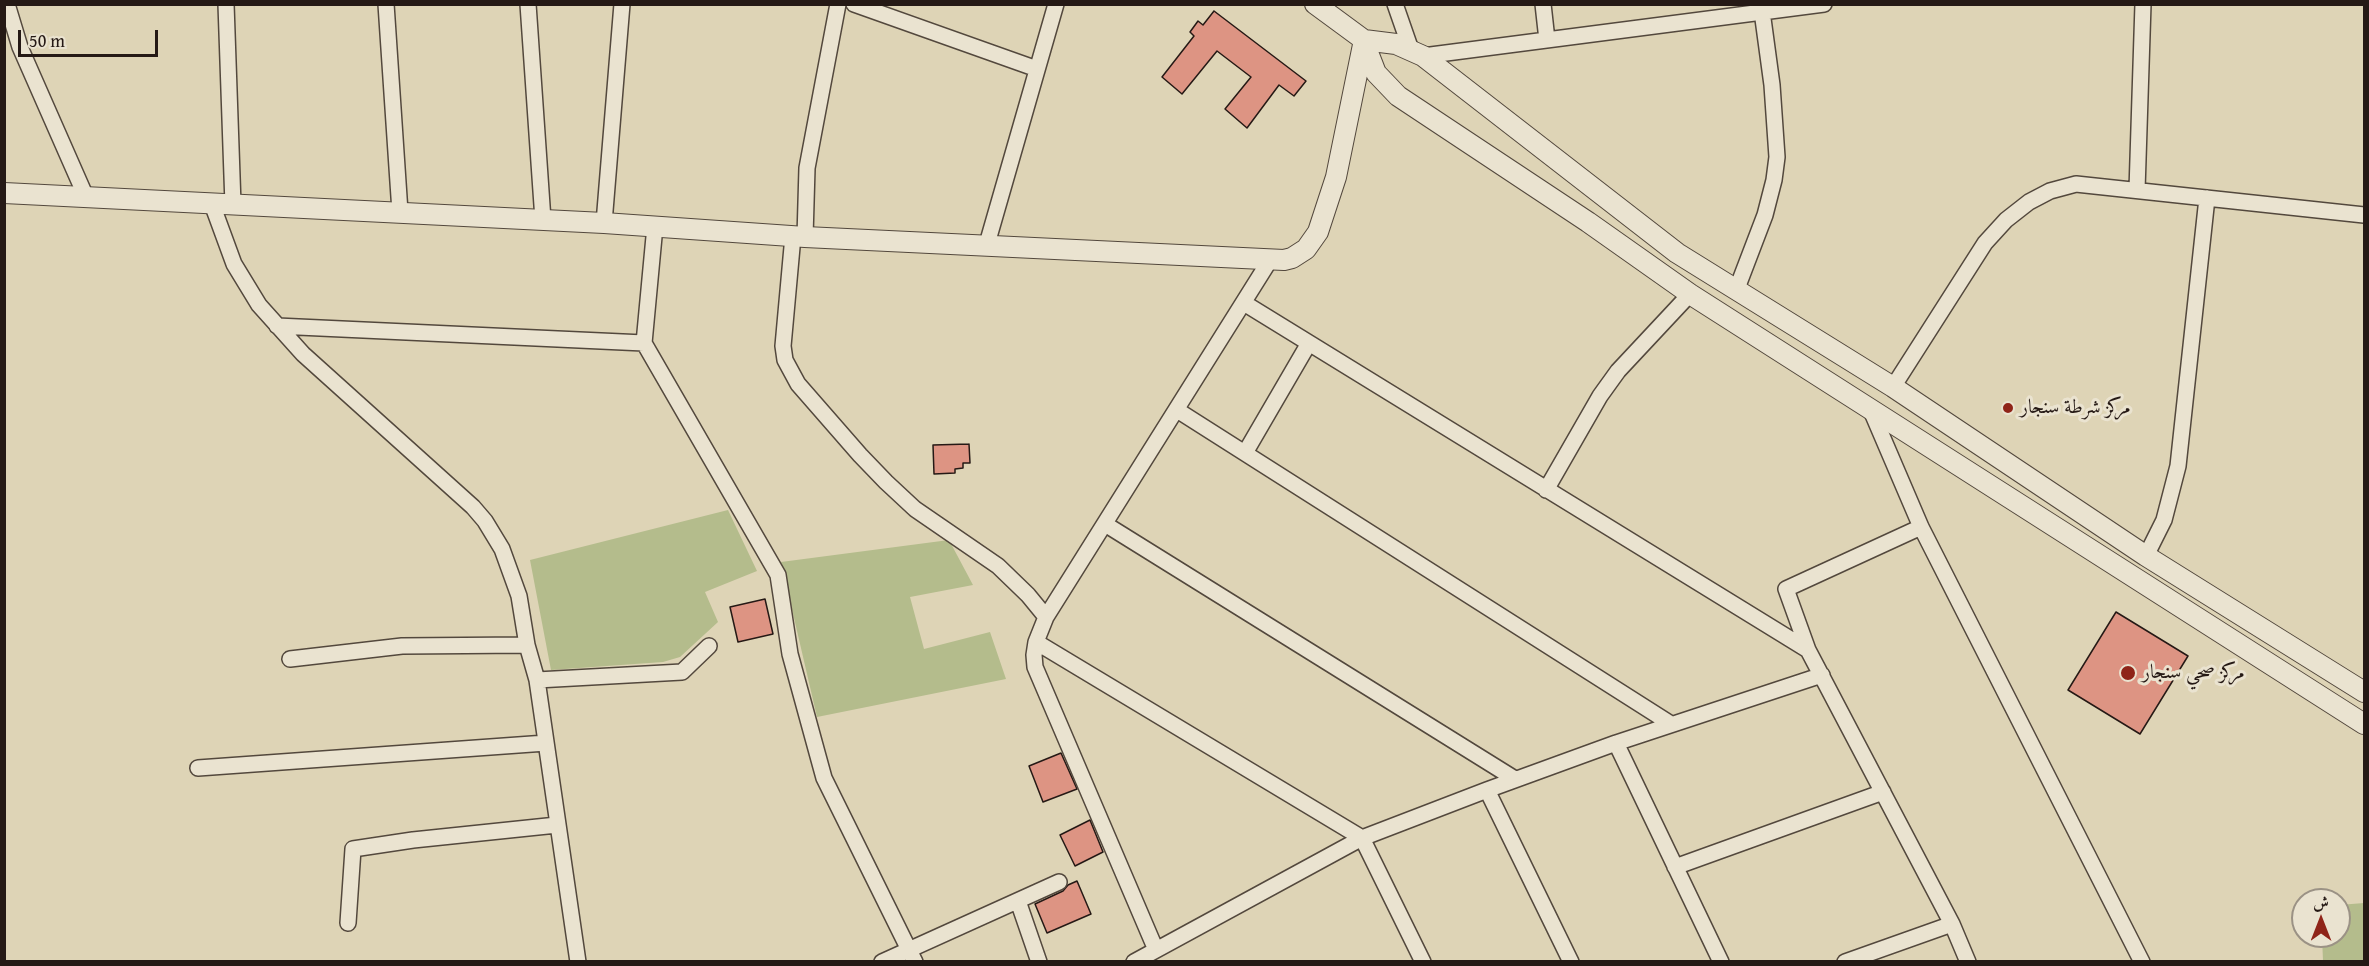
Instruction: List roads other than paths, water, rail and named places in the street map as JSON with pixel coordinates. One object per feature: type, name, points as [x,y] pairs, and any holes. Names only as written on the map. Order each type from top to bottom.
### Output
[{"type":"street","points":[[7,4],[20,47],[86,197]]},
{"type":"street","points":[[226,4],[233,205]]},
{"type":"street","points":[[386,4],[400,212]]},
{"type":"street","points":[[528,4],[543,220]]},
{"type":"street","points":[[604,223],[622,4]]},
{"type":"street","points":[[838,4],[807,168],[783,346],[785,360],[794,378],[886,482],[915,509],[998,566],[1046,616]]},
{"type":"street","points":[[854,4],[1037,69]]},
{"type":"street","points":[[987,244],[1056,4]]},
{"type":"street","points":[[1315,4],[1364,40],[1380,41],[1417,53],[1677,253],[1893,387],[2146,556],[2364,692]]},
{"type":"street","points":[[1395,4],[1417,53]]},
{"type":"street","points":[[1543,4],[1547,40]]},
{"type":"street","points":[[1388,87],[1384,74],[1388,61],[1398,52],[1417,53],[1547,40],[1762,8],[1824,4]]},
{"type":"street","points":[[2137,190],[2143,4]]},
{"type":"street","points":[[1736,291],[1765,216],[1777,157],[1772,85],[1762,8]]},
{"type":"street","points":[[4,193],[604,223],[799,237],[987,244],[1284,260],[1306,249],[1318,232],[1336,177],[1364,40]]},
{"type":"street","points":[[1364,40],[1368,57],[1376,73],[1398,96],[1588,222],[1690,294],[2364,724]]},
{"type":"street","points":[[1893,387],[1985,243],[2006,220],[2029,202],[2050,190],[2076,184],[2364,215]]},
{"type":"street","points":[[2146,556],[2164,520],[2178,466],[2207,198]]},
{"type":"street","points":[[212,204],[234,264],[259,305],[276,326],[303,354],[473,507],[485,521],[502,549],[519,596],[537,680],[578,962]]},
{"type":"street","points":[[655,226],[644,343],[778,575],[790,654],[824,777],[913,955]]},
{"type":"street","points":[[1156,950],[1035,668],[1036,642],[1046,616],[1270,260]]},
{"type":"street","points":[[1546,490],[1599,396],[1618,371],[1690,294]]},
{"type":"street","points":[[1244,303],[1808,651]]},
{"type":"street","points":[[276,326],[644,343]]},
{"type":"street","points":[[1245,453],[1309,343]]},
{"type":"street","points":[[1870,408],[1921,527],[2142,962]]},
{"type":"street","points":[[1177,410],[1671,724]]},
{"type":"street","points":[[1105,524],[1515,779]]},
{"type":"street","points":[[1921,527],[1786,588],[1808,651],[1952,924],[1968,962]]},
{"type":"street","points":[[1036,642],[1362,838],[1419,960]]},
{"type":"street","points":[[290,659],[402,646],[528,645]]},
{"type":"street","points":[[537,680],[682,672],[709,646]]},
{"type":"street","points":[[1134,962],[1362,838],[1616,743],[1822,675]]},
{"type":"street","points":[[198,768],[546,743]]},
{"type":"street","points":[[1616,743],[1721,962]]},
{"type":"street","points":[[1487,790],[1571,962]]},
{"type":"street","points":[[1675,867],[1883,792]]},
{"type":"street","points":[[348,923],[353,849],[413,840],[557,825]]},
{"type":"street","points":[[882,962],[913,955],[1018,900],[1059,882]]},
{"type":"street","points":[[1018,900],[1040,962]]},
{"type":"street","points":[[1845,962],[1952,924]]},
{"type":"place","name":"مركز شرطة سنجار","points":[[2008,408]]},
{"type":"place","name":"مركز صحي سنجار","points":[[2128,673]]}]
